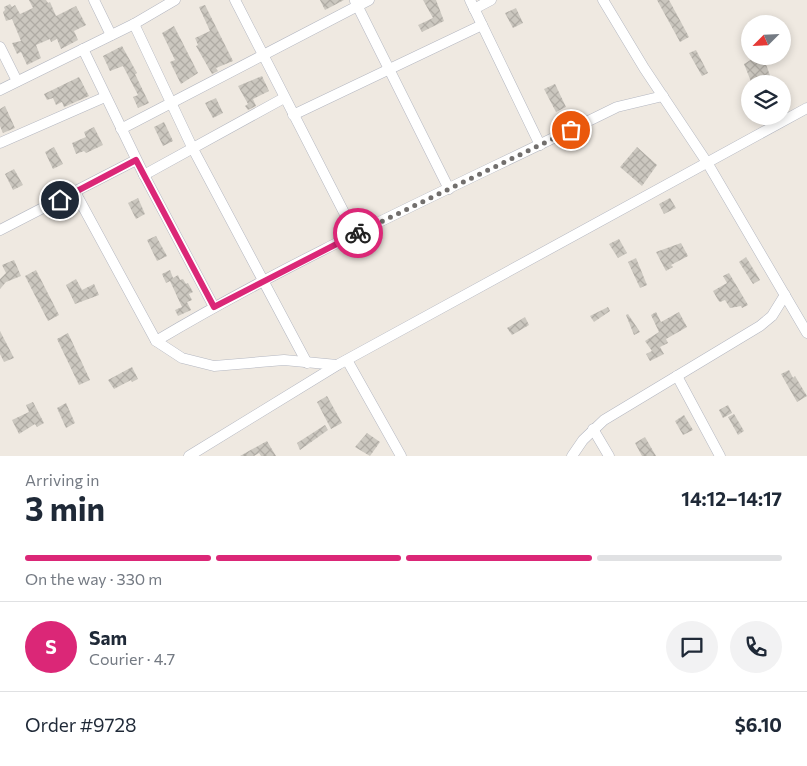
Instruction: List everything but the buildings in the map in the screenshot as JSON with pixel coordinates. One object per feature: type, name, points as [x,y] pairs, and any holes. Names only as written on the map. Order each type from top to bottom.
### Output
[{"type":"street","points":[[94,0],[111,35]]},
{"type":"street","points":[[0,90],[134,24],[175,0]]},
{"type":"street","points":[[235,0],[355,234]]},
{"type":"street","points":[[120,128],[356,3],[370,0]]},
{"type":"street","points":[[491,0],[472,4],[540,145]]},
{"type":"street","points":[[603,0],[708,164],[807,333]]},
{"type":"street","points":[[356,3],[449,189]]},
{"type":"street","points":[[134,24],[192,147],[307,363]]},
{"type":"street","points":[[293,116],[482,25]]},
{"type":"street","points":[[0,48],[17,81]]},
{"type":"street","points":[[83,49],[136,160],[214,307]]},
{"type":"street","points":[[156,341],[214,307],[355,234],[617,107],[663,96]]},
{"type":"street","points":[[0,143],[105,97]]},
{"type":"street","points":[[144,175],[284,98]]},
{"type":"street","points":[[189,456],[337,365],[708,164],[807,108]]},
{"type":"street","points":[[0,230],[136,160]]},
{"type":"street","points":[[75,192],[156,341],[182,358],[214,366],[268,361],[337,365]]},
{"type":"street","points":[[572,456],[604,420],[760,326],[772,316],[785,295]]},
{"type":"street","points":[[347,360],[401,456]]},
{"type":"street","points":[[677,376],[720,456]]},
{"type":"street","points":[[594,429],[609,456]]},
{"type":"way so far","points":[[358,233],[571,130]]},
{"type":"route","points":[[60,200],[136,160],[214,307],[358,233]]}]
